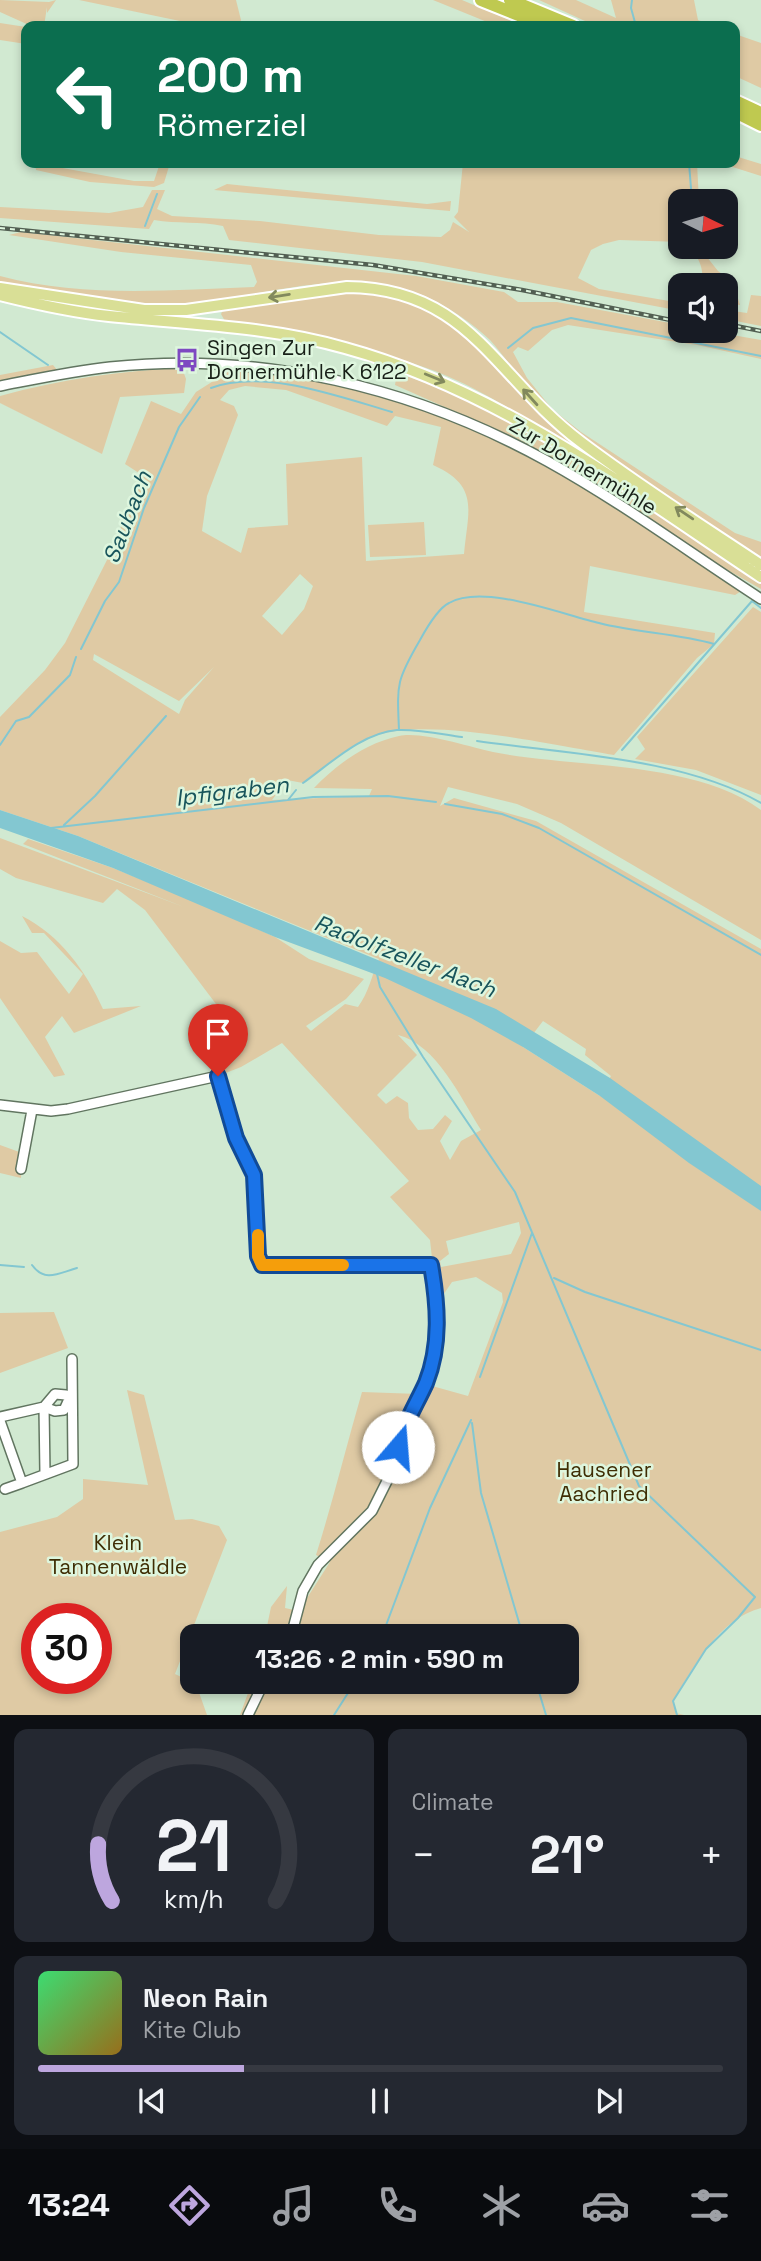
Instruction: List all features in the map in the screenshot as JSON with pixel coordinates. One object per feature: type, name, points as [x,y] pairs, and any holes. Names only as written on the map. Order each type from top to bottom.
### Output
[{"type":"highway","points":[[481,0],[534,21]]},
{"type":"highway","points":[[510,0],[561,21]]},
{"type":"highway","points":[[740,104],[761,114]]},
{"type":"highway","points":[[740,114],[761,125]]},
{"type":"main road","points":[[0,288],[108,307],[144,310],[196,309],[347,287],[373,287],[422,300],[445,312],[466,329],[541,409],[580,442],[761,565]]},
{"type":"main road","points":[[0,295],[106,316],[212,325],[308,338],[400,364],[442,381],[529,425],[761,577]]},
{"type":"street","name":"Zur Dornermühle","points":[[0,386],[108,367],[192,363],[304,373],[395,394],[483,428],[550,463],[761,599]]},
{"type":"street","points":[[0,1105],[32,1110],[68,1109],[218,1076],[236,1138],[254,1175],[258,1256],[262,1265],[431,1265],[438,1304],[433,1358],[425,1384],[404,1423],[392,1471],[372,1511],[318,1565],[303,1591],[294,1624]]},
{"type":"street","points":[[21,1169],[32,1110]]},
{"type":"street","points":[[70,1407],[72,1359]]},
{"type":"street","points":[[5,1489],[73,1464],[69,1399],[59,1394],[50,1397],[44,1407],[45,1474]]},
{"type":"street","points":[[22,1482],[0,1419],[44,1407],[60,1411],[70,1407]]},
{"type":"street","points":[[248,1715],[258,1694]]},
{"type":"green space","points":[[0,0],[56,0],[47,13],[47,7],[45,21],[21,21],[0,12]]},
{"type":"green space","points":[[79,0],[236,0],[241,20],[180,21]]},
{"type":"green space","points":[[433,0],[462,0],[512,21],[485,21]]},
{"type":"green space","points":[[539,0],[576,0],[616,18],[611,0],[694,0],[698,20],[701,21],[585,21]]},
{"type":"green space","points":[[0,23],[21,26],[21,43],[0,40]]},
{"type":"green space","points":[[740,36],[761,43],[761,88],[740,78]]},
{"type":"green space","points":[[740,158],[761,164],[761,176],[736,168],[740,168]]},
{"type":"green space","points":[[62,168],[134,181],[154,181],[158,168],[168,168],[164,183],[154,187],[90,182],[36,170]]},
{"type":"green space","points":[[462,168],[697,168],[698,189],[668,189],[668,242],[619,240],[603,244],[591,250],[578,278],[599,289],[668,301],[668,309],[422,262],[229,240],[223,226],[214,224],[154,220],[149,229],[0,218],[0,207],[109,213],[143,207],[152,190],[165,190],[157,209],[172,216],[260,221],[379,235],[441,237],[450,230],[453,222],[469,232],[454,217],[458,212]]},
{"type":"green space","points":[[227,184],[427,204],[451,201],[450,211],[214,190]]},
{"type":"green space","points":[[21,232],[416,276],[504,292],[518,302],[557,302],[668,323],[668,341],[568,325],[552,330],[528,351],[518,347],[513,352],[527,378],[552,409],[581,432],[735,533],[761,542],[761,557],[652,486],[573,430],[540,401],[490,340],[461,317],[429,298],[395,287],[360,282],[325,283],[182,305],[129,305],[92,300],[0,284],[0,276],[62,287],[126,291],[254,287],[257,282],[251,265],[121,252],[9,235]]},
{"type":"green space","points":[[698,259],[708,259],[721,273],[702,273]]},
{"type":"green space","points":[[366,292],[397,298],[422,308],[463,334],[544,418],[593,461],[496,401],[435,371],[358,348],[226,323],[221,314],[223,310],[324,294]]},
{"type":"green space","points":[[751,295],[761,296],[761,326],[738,321],[738,312],[747,313]]},
{"type":"green space","points":[[738,336],[761,340],[761,359],[684,343],[738,343]]},
{"type":"green space","points":[[53,365],[58,371],[0,381],[0,375]]},
{"type":"green space","points":[[182,368],[186,379],[184,393],[120,397],[102,454],[0,403],[0,396],[68,380]]},
{"type":"green space","name":"Hausener Aachried","points":[[234,368],[354,389],[442,414],[541,462],[743,590],[735,595],[590,566],[584,612],[715,633],[714,644],[697,658],[614,755],[454,730],[392,731],[361,742],[303,783],[287,780],[272,800],[369,796],[372,789],[314,788],[342,763],[364,749],[387,739],[409,735],[524,757],[668,774],[702,782],[733,794],[761,810],[761,940],[561,823],[517,804],[448,787],[440,806],[454,798],[536,821],[761,949],[761,1608],[733,1622],[720,1633],[699,1659],[673,1701],[676,1713],[684,1715],[240,1715],[248,1694],[579,1694],[579,1624],[267,1624],[271,1607],[287,1586],[285,1608],[294,1610],[297,1591],[307,1598],[330,1562],[316,1555],[362,1392],[419,1394],[404,1423],[397,1465],[420,1405],[425,1384],[468,1396],[503,1302],[502,1293],[476,1277],[452,1282],[437,1304],[430,1240],[390,1197],[409,1181],[282,1043],[241,1067],[218,1076],[208,1030],[219,1008],[145,910],[117,889],[103,903],[16,878],[0,869],[0,838],[184,907],[23,844],[28,839],[113,868],[228,915],[275,937],[309,959],[364,979],[346,999],[306,1026],[311,1031],[345,1004],[358,1007],[367,990],[379,959],[78,836],[0,810],[0,717],[45,670],[65,643],[109,556],[142,475],[125,464],[151,401],[181,414],[196,392]],"holes":[[[245,386],[286,390],[387,426],[395,416],[441,427],[433,465],[448,473],[465,491],[468,512],[464,554],[366,561],[362,457],[286,464],[288,525],[248,528],[241,553],[202,531],[207,496],[238,415],[234,406],[220,400],[229,390]],[[300,574],[313,586],[304,609],[282,635],[262,616]],[[94,654],[179,701],[214,667],[185,700],[179,714],[93,660]],[[543,1021],[586,1049],[585,1055],[611,1076],[600,1096],[523,1047]],[[398,1035],[424,1049],[436,1061],[481,1130],[461,1141],[450,1160],[440,1141],[452,1121],[445,1115],[433,1129],[418,1130],[409,1118],[408,1103],[397,1096],[386,1104],[377,1095],[417,1055]],[[519,1222],[521,1233],[511,1254],[441,1267],[440,1261],[449,1254],[446,1241]]]},
{"type":"green space","points":[[397,373],[447,391],[541,438],[761,581],[761,589],[694,551],[526,443],[395,385]]},
{"type":"green space","points":[[424,522],[426,555],[370,557],[368,525]]},
{"type":"green space","points":[[753,607],[761,612],[761,795],[696,770],[635,759],[645,749],[637,737]]},
{"type":"green space","points":[[22,916],[48,933],[70,955],[89,981],[103,1009],[141,1006],[74,1033],[62,1016],[45,1037],[65,1075],[54,1077],[0,998],[0,941],[21,953],[37,952],[69,994],[83,974],[44,933],[32,933]]},
{"type":"green space","points":[[0,1145],[22,1153],[21,1178],[0,1173]]},
{"type":"green space","points":[[54,1312],[68,1348],[0,1373],[0,1313]]},
{"type":"green space","name":"Klein Tannenwäldle","points":[[127,1390],[144,1395],[175,1520],[192,1519],[219,1526],[227,1540],[194,1624],[180,1624],[180,1661],[175,1674],[180,1676],[180,1694],[200,1694],[207,1715],[0,1715],[0,1532],[57,1517],[83,1499],[83,1479],[148,1485]]},
{"type":"water","points":[[0,810],[78,836],[496,1009],[610,1078],[761,1186],[761,1211],[689,1163],[600,1096],[471,1018],[385,978],[275,937],[113,868],[0,828]]},
{"type":"waterway","points":[[632,0],[635,21]]},
{"type":"waterway","points":[[689,168],[691,189]]},
{"type":"waterway","points":[[145,226],[157,194]]},
{"type":"waterway","name":"Saubach","points":[[508,348],[533,328],[571,318],[761,356]]},
{"type":"waterway","points":[[0,332],[48,365]]},
{"type":"waterway","name":"Saubach","points":[[211,388],[254,381],[277,383],[326,393],[392,412]]},
{"type":"waterway","name":"Saubach","points":[[81,649],[105,601],[119,582],[144,508],[179,427],[200,397]]},
{"type":"waterway","points":[[399,730],[398,692],[406,665],[436,614],[449,603],[464,598],[502,598],[524,602],[613,626],[714,644]]},
{"type":"waterway","points":[[622,750],[752,601],[761,608]]},
{"type":"waterway","name":"Saubach","points":[[0,745],[16,721],[29,717],[70,675],[76,657]]},
{"type":"waterway","points":[[64,825],[95,796],[166,716]]},
{"type":"waterway","points":[[303,783],[347,750],[384,732],[413,730],[462,737]]},
{"type":"waterway","points":[[477,741],[586,754],[661,767],[697,776],[761,803]]},
{"type":"waterway","points":[[288,800],[296,790]]},
{"type":"waterway","name":"Ipfigraben","points":[[51,828],[313,797],[388,796],[436,802]]},
{"type":"waterway","name":"Ipfigraben","points":[[445,804],[502,814],[539,828],[761,955]]},
{"type":"waterway","points":[[377,974],[380,987],[423,1057],[515,1192],[639,1486],[755,1597],[706,1649],[673,1701],[677,1715]]},
{"type":"waterway","points":[[480,1377],[532,1233]]},
{"type":"waterway","points":[[0,1265],[24,1267]]},
{"type":"waterway","points":[[32,1265],[37,1271],[47,1275],[77,1268]]},
{"type":"waterway","points":[[554,1278],[585,1292],[761,1350]]},
{"type":"waterway","points":[[386,1624],[430,1508],[471,1420]]},
{"type":"waterway","points":[[472,1423],[481,1493],[519,1624]]},
{"type":"waterway","points":[[334,1715],[347,1694]]},
{"type":"waterway","points":[[540,1694],[546,1715]]},
{"type":"railway","points":[[0,228],[373,265],[522,290],[668,319]]},
{"type":"railway","points":[[738,326],[761,331]]},
{"type":"slow traffic","points":[[258,1235],[258,1256],[262,1265],[343,1265]]},
{"type":"place","name":"Singen Zur Dornermühle K 6122","points":[[187,360]]},
{"type":"route","points":[[218,1076],[236,1138],[254,1175],[258,1256],[262,1265],[431,1265],[438,1304],[436,1345],[425,1384],[404,1423],[398,1447]]},
{"type":"water label","name":"Radolfzeller Aach","points":[[405,956]]}]
